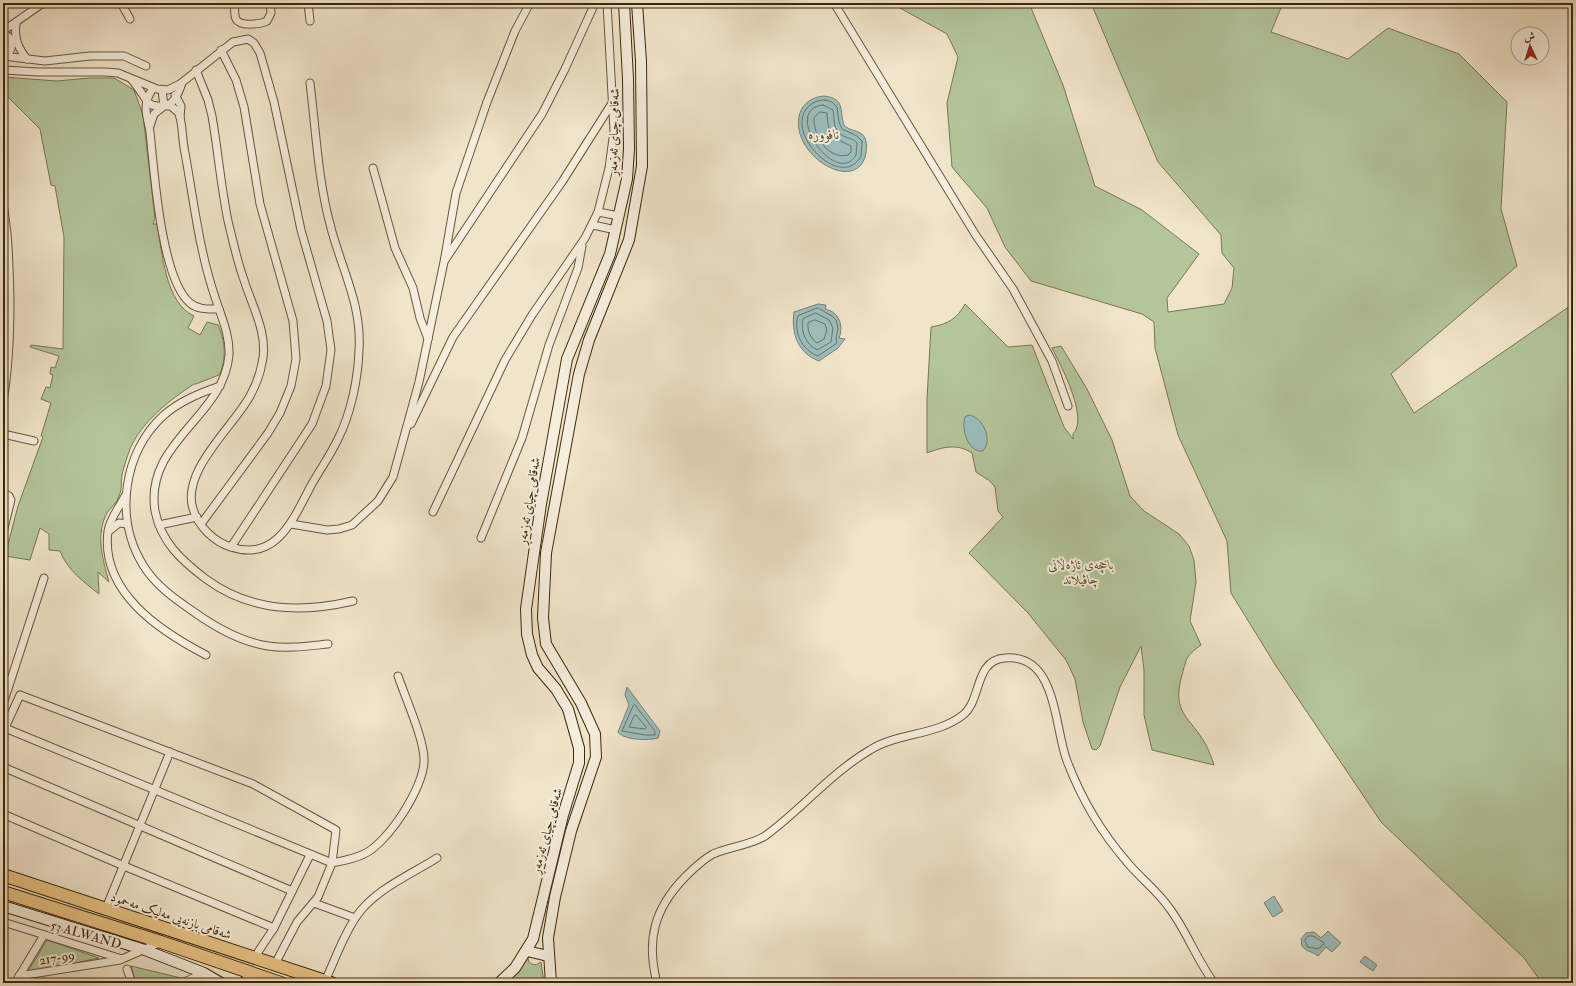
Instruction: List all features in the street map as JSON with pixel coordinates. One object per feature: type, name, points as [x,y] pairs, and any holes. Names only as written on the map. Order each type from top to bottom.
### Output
[{"type":"highway","name":"شەقامی بازنەیی مەلیک مەحمود","points":[[3,875],[328,982]]},
{"type":"highway","points":[[40,904],[45,890]]},
{"type":"highway","points":[[3,892],[58,911],[161,942],[248,978],[281,983]]},
{"type":"highway","points":[[58,911],[63,896]]},
{"type":"main road","name":"شەقامی چیای ئەزمەڕ","points":[[499,983],[515,968],[527,951],[538,922],[563,815],[578,771],[580,756],[577,739],[568,709],[556,689],[538,668],[532,655],[527,634],[526,609],[541,504],[567,359],[610,254],[627,179],[629,149],[628,79],[624,3]]},
{"type":"main road","name":"شەقامی چیای ئەزمەڕ","points":[[550,983],[548,956],[549,929],[555,897],[571,832],[596,757],[595,734],[582,703],[546,644],[543,618],[544,569],[579,374],[589,340],[629,240],[640,181],[642,166],[641,61],[637,3]]},
{"type":"main road","points":[[3,906],[145,950],[204,973],[221,983]]},
{"type":"main road","points":[[527,951],[548,956]]},
{"type":"street","points":[[3,56],[9,52],[12,45],[10,37],[3,32],[43,3]]},
{"type":"street","points":[[121,3],[130,19]]},
{"type":"street","points":[[234,3],[236,20],[242,24],[267,21],[271,13],[270,3]]},
{"type":"street","points":[[308,3],[310,21]]},
{"type":"street","points":[[291,524],[327,530],[339,529],[352,525],[367,512],[385,491],[397,466],[428,339],[444,262],[456,193],[469,150],[515,30],[530,3]]},
{"type":"street","points":[[444,262],[542,114],[565,69],[595,3]]},
{"type":"street","points":[[433,512],[505,360],[522,330],[582,243],[593,225],[598,212],[613,142],[614,100],[607,3]]},
{"type":"street","points":[[834,3],[975,234],[1013,289],[1052,361],[1068,406]]},
{"type":"street","points":[[16,23],[15,32],[19,49],[27,59]]},
{"type":"street","points":[[165,90],[183,80],[221,50],[239,40],[248,39],[254,43],[260,53],[279,122],[301,230],[327,321],[330,350],[326,386],[312,424],[231,547]]},
{"type":"street","points":[[201,524],[268,433],[280,413],[290,386],[296,359],[293,321],[260,204],[244,108],[236,80],[221,50]]},
{"type":"street","points":[[3,56],[45,61],[97,56],[124,56],[146,66]]},
{"type":"street","points":[[3,70],[38,72],[105,72],[118,74],[153,88],[165,90],[177,96],[181,106],[180,117],[192,199],[201,247],[207,273],[229,346],[227,369],[220,386],[168,453],[161,466],[156,479],[154,502],[159,525],[163,536],[182,560],[213,584],[245,599],[262,605],[298,609],[317,608],[353,601]]},
{"type":"street","points":[[196,70],[206,95],[212,116],[228,218],[236,254],[260,324],[264,358],[260,374],[251,394],[202,464],[194,479],[191,496],[194,512],[201,524],[215,539],[231,547],[247,550],[265,546],[277,538],[291,524],[340,436],[354,387],[359,349],[355,302],[327,210],[320,174],[310,83]]},
{"type":"street","points":[[130,79],[147,101],[153,106],[174,108],[180,117]]},
{"type":"street","points":[[150,126],[154,114],[164,106],[172,103],[177,96],[183,80]]},
{"type":"street","points":[[153,88],[147,101],[146,112],[150,126],[158,200],[175,282],[190,303],[204,309],[219,309]]},
{"type":"street","points":[[164,106],[165,90]]},
{"type":"street","points":[[404,438],[453,338],[562,182],[614,100]]},
{"type":"street","points":[[373,168],[395,248],[413,288],[420,318],[428,339]]},
{"type":"street","points":[[3,205],[6,248],[6,314],[9,365],[3,401]]},
{"type":"street","points":[[598,212],[619,216]]},
{"type":"street","points":[[593,225],[616,230]]},
{"type":"street","points":[[481,538],[522,438],[549,345],[578,268],[582,243]]},
{"type":"street","points":[[220,386],[180,403],[155,424],[142,442],[131,466],[126,493],[127,524],[136,553],[151,576],[170,595],[200,616],[233,634],[266,646],[298,648],[328,644]]},
{"type":"street","points":[[3,434],[34,441]]},
{"type":"street","points":[[3,493],[9,496],[11,503],[3,532]]},
{"type":"street","points":[[126,493],[115,512],[108,531],[112,566],[124,591],[132,602],[160,626],[206,655]]},
{"type":"street","points":[[159,525],[197,517]]},
{"type":"street","points":[[108,531],[119,522],[127,524]]},
{"type":"street","points":[[3,704],[44,578]]},
{"type":"street","points":[[657,983],[652,957],[652,938],[655,923],[668,897],[694,868],[715,853],[751,843],[765,836],[844,767],[871,749],[885,742],[941,727],[962,716],[972,705],[982,674],[986,668],[992,662],[1004,658],[1024,661],[1035,668],[1044,677],[1050,690],[1067,760],[1088,809],[1114,846],[1170,909],[1196,958],[1214,983]]},
{"type":"street","points":[[275,964],[297,922],[318,897],[332,863],[336,830],[253,784],[20,695],[4,730],[332,863],[365,854],[383,840],[408,805],[422,778],[424,760],[422,747],[398,676]]},
{"type":"street","points":[[106,908],[170,752]]},
{"type":"street","points":[[3,767],[292,891]]},
{"type":"street","points":[[3,814],[274,928]]},
{"type":"street","points":[[258,959],[258,952],[274,928],[310,855]]},
{"type":"street","points":[[328,982],[355,918],[366,905],[380,893],[437,858]]},
{"type":"street","points":[[314,903],[355,918]]},
{"type":"street","name":"53 ALWAND","points":[[3,922],[122,959],[161,942]]},
{"type":"street","points":[[15,983],[44,935]]},
{"type":"street","name":"217-99","points":[[19,976],[122,959]]},
{"type":"street","points":[[127,969],[132,983]]},
{"type":"street","points":[[182,983],[204,973]]},
{"type":"green space","points":[[891,3],[1029,3],[1063,85],[1095,186],[1142,210],[1199,254],[1167,298],[1168,312],[1224,304],[1232,288],[1234,268],[1222,253],[1221,235],[1158,162],[1091,3],[1283,3],[1271,32],[1348,59],[1388,28],[1459,54],[1507,102],[1501,209],[1517,266],[1391,374],[1414,413],[1573,304],[1573,983],[1542,983],[1524,958],[1381,822],[1276,666],[1231,593],[1227,541],[1178,435],[1155,348],[1154,322],[1142,314],[1031,281],[1005,247],[987,208],[952,167],[947,103],[958,57],[947,34]]},
{"type":"green space","points":[[3,77],[57,81],[89,78],[114,78],[134,90],[143,115],[155,218],[153,224],[157,224],[166,275],[177,300],[184,309],[194,316],[188,328],[200,335],[207,322],[218,325],[224,343],[224,357],[222,369],[219,375],[194,384],[167,404],[141,430],[130,449],[122,475],[120,493],[117,501],[107,513],[101,530],[101,548],[109,582],[98,572],[99,594],[71,570],[60,551],[49,550],[49,534],[40,528],[30,560],[5,556],[18,506],[43,437],[41,436],[51,403],[41,399],[46,387],[50,388],[53,375],[50,374],[51,367],[55,368],[59,356],[30,347],[31,345],[63,349],[64,237],[55,186],[51,185],[40,129],[3,92]]},
{"type":"green space","name":"باخچەی ئاژەڵانی چاڤیلاند","points":[[965,304],[1008,347],[1032,345],[1064,427],[1073,439],[1078,416],[1076,405],[1067,379],[1052,348],[1061,346],[1087,389],[1112,440],[1130,496],[1144,511],[1179,534],[1189,546],[1194,560],[1196,582],[1190,621],[1201,645],[1192,652],[1186,660],[1179,688],[1179,698],[1184,714],[1206,745],[1214,765],[1152,750],[1144,715],[1144,670],[1141,646],[1120,687],[1100,746],[1096,750],[1092,749],[1083,722],[1075,679],[1066,660],[1028,613],[969,553],[1003,517],[998,511],[995,487],[990,481],[976,472],[972,453],[966,450],[950,447],[927,453],[927,399],[931,327],[951,320],[959,314]]},
{"type":"green space","points":[[47,940],[99,958],[27,973]]},
{"type":"green space","points":[[528,958],[529,962],[534,965],[541,962],[544,983],[504,983],[514,975]]},
{"type":"green space","points":[[131,966],[181,978],[171,983],[136,983]]},
{"type":"water","name":"نافوورە","points":[[823,96],[835,99],[838,102],[844,125],[861,133],[865,139],[867,146],[866,153],[860,166],[850,171],[838,170],[825,165],[813,155],[804,143],[799,128],[801,109],[809,101]]},
{"type":"water","points":[[818,304],[826,305],[825,309],[837,316],[841,328],[839,338],[845,339],[838,348],[819,361],[812,358],[801,348],[795,335],[793,320],[794,312]]},
{"type":"water","points":[[969,415],[974,417],[982,424],[987,435],[986,446],[983,451],[978,451],[973,448],[965,434],[965,417]]},
{"type":"water","points":[[627,687],[660,731],[658,738],[636,739],[625,737],[618,732],[629,705],[625,695]]},
{"type":"water","points":[[1274,896],[1283,911],[1273,917],[1264,903]]},
{"type":"water","points":[[1328,931],[1341,943],[1332,952],[1326,947],[1318,956],[1302,946],[1301,939],[1306,933],[1314,932],[1321,938]]},
{"type":"water","points":[[1365,956],[1377,965],[1373,971],[1360,962]]}]
